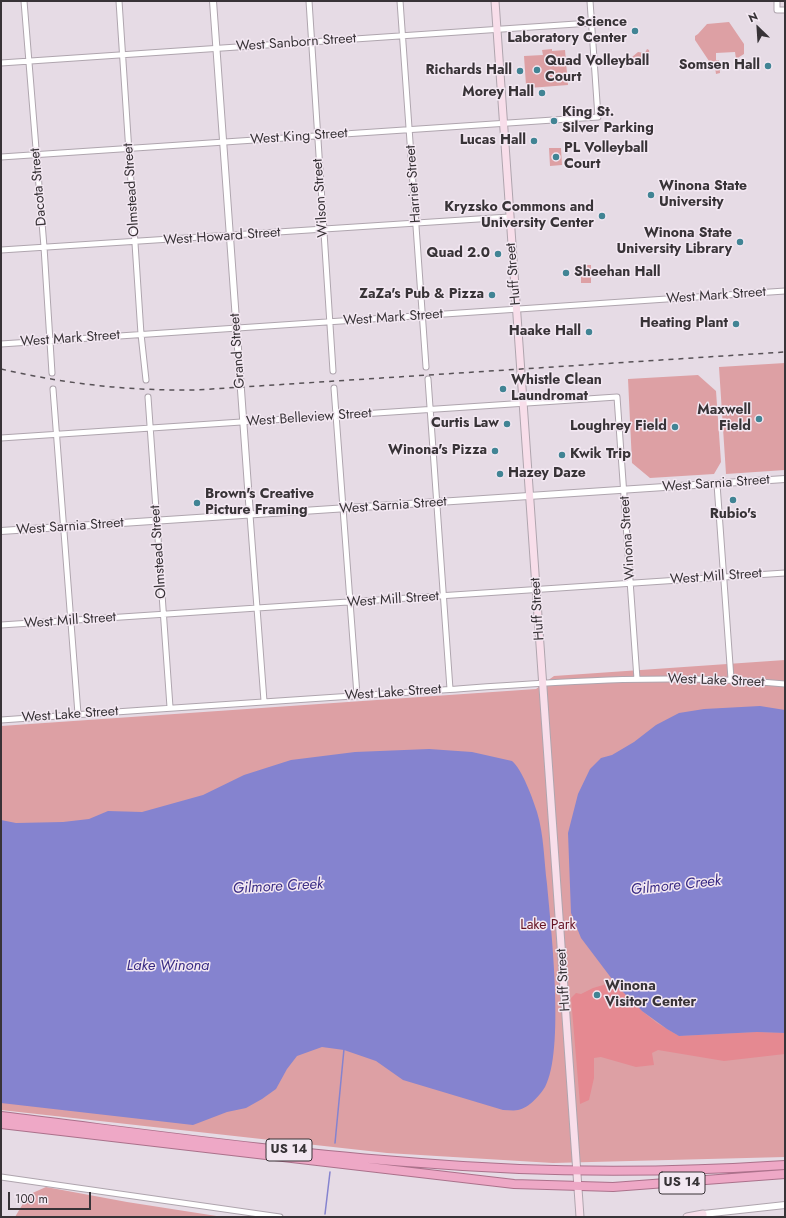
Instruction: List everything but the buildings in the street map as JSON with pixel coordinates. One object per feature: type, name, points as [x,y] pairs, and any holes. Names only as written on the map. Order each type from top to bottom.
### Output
[{"type":"highway","name":"US 14","points":[[1,1116],[368,1159],[450,1165],[578,1170],[700,1170],[785,1165]]},
{"type":"highway","name":"US 14","points":[[1,1124],[466,1179],[578,1187],[653,1185],[785,1174]]},
{"type":"main road","name":"Huff Street","points":[[495,1],[509,217],[524,402],[536,590],[578,1170],[580,1217]]},
{"type":"main road","points":[[687,1217],[703,1216]]},
{"type":"street","name":"Dacota Street","points":[[24,1],[44,247],[52,373]]},
{"type":"street","name":"Olmstead Street","points":[[118,1],[136,243],[141,334],[146,380]]},
{"type":"street","name":"Grand Street","points":[[213,1],[215,49],[264,702]]},
{"type":"street","name":"Wilson Street","points":[[308,1],[322,229],[333,371]]},
{"type":"street","name":"Harriet Street","points":[[400,1],[426,367]]},
{"type":"street","points":[[590,1],[591,23]]},
{"type":"street","points":[[777,1],[778,10],[785,10]]},
{"type":"street","name":"West Sanborn Street","points":[[1,63],[122,53],[215,49],[402,34],[591,23]]},
{"type":"street","name":"West King Street","points":[[1,157],[598,117],[591,23]]},
{"type":"street","name":"West Howard Street","points":[[1,250],[136,243],[509,217]]},
{"type":"street","name":"West Mark Street","points":[[1,344],[785,291]]},
{"type":"street","points":[[428,379],[450,689]]},
{"type":"street","points":[[334,388],[358,695]]},
{"type":"street","points":[[53,389],[78,714]]},
{"type":"street","name":"Olmstead Street","points":[[148,397],[170,707]]},
{"type":"street","name":"West Belleview Street","points":[[1,438],[617,397]]},
{"type":"street","name":"Winona Street","points":[[617,397],[625,490],[637,679]]},
{"type":"street","name":"West Sarnia Street","points":[[1,531],[437,504],[785,479]]},
{"type":"street","points":[[717,484],[731,679]]},
{"type":"street","name":"West Mill Street","points":[[1,625],[351,603],[631,582],[785,573]]},
{"type":"street","name":"West Lake Street","points":[[1,720],[543,682],[637,679],[731,679],[785,684]]},
{"type":"street","points":[[1,1177],[280,1217]]},
{"type":"street","points":[[703,1216],[785,1205]]},
{"type":"green space","points":[[729,22],[744,44],[744,54],[736,59],[735,52],[716,53],[716,60],[719,60],[720,73],[716,74],[715,67],[713,67],[695,40],[695,36],[707,24]]},
{"type":"green space","points":[[552,49],[552,51],[565,50],[568,85],[529,88],[529,85],[526,85],[524,56],[543,55],[542,50]]},
{"type":"green space","points":[[647,49],[649,50],[650,59],[624,61],[627,57],[632,57],[638,52],[645,53]]},
{"type":"green space","name":"PL Volleyball Court","points":[[549,148],[561,148],[562,165],[550,166]]},
{"type":"green space","points":[[581,265],[591,265],[591,283],[581,283]]},
{"type":"green space","name":"Maxwell Field","points":[[785,363],[785,470],[726,474],[719,367]]},
{"type":"green space","name":"Loughrey Field","points":[[698,375],[716,391],[721,462],[714,474],[650,478],[632,463],[628,379]]},
{"type":"green space","name":"Lake Park","points":[[785,660],[785,1157],[553,1163],[387,1153],[1,1110],[1,726],[536,689],[554,676]]},
{"type":"green space","points":[[46,1187],[127,1202],[223,1217],[15,1217],[28,1195]]},
{"type":"shaded area","points":[[610,983],[618,987],[642,1011],[657,1023],[679,1036],[757,1032],[785,1033],[785,1054],[724,1061],[658,1050],[652,1053],[654,1065],[636,1067],[601,1057],[594,1058],[594,1078],[589,1100],[580,1104],[571,998],[576,993],[581,994],[593,988]]},
{"type":"water","name":"Gilmore Creek","points":[[760,706],[785,710],[785,1033],[757,1032],[679,1036],[642,1011],[618,987],[581,938],[571,913],[568,833],[578,794],[590,769],[601,758],[612,755],[634,742],[656,725],[679,713],[704,709]]},
{"type":"water","name":"Lake Winona","points":[[429,749],[472,752],[512,761],[523,777],[537,812],[542,839],[551,929],[555,988],[555,1019],[551,1070],[545,1087],[530,1104],[518,1110],[503,1110],[403,1080],[376,1061],[344,1050],[322,1047],[297,1056],[287,1069],[276,1089],[262,1099],[246,1108],[227,1112],[193,1125],[1,1103],[1,820],[16,823],[63,822],[89,819],[108,811],[142,812],[203,795],[244,775],[291,760],[355,752]]},
{"type":"waterway","points":[[335,1143],[344,1049]]},
{"type":"waterway","points":[[325,1214],[330,1172]]},
{"type":"railway","points":[[1,369],[50,379],[98,386],[196,390],[785,352]]},
{"type":"place","name":"Science Laboratory Center","points":[[635,31]]},
{"type":"place","name":"Somsen Hall","points":[[768,66]]},
{"type":"place","name":"Quad Volleyball Court","points":[[537,70]]},
{"type":"place","name":"Richards Hall","points":[[520,71]]},
{"type":"place","name":"Morey Hall","points":[[542,93]]},
{"type":"place","name":"King St. Silver Parking","points":[[554,121]]},
{"type":"place","name":"Lucas Hall","points":[[534,141]]},
{"type":"place","name":"PL Volleyball Court","points":[[556,157]]},
{"type":"place","name":"Winona State University","points":[[651,195]]},
{"type":"place","name":"Kryzsko Commons and University Center","points":[[602,216]]},
{"type":"place","name":"Winona State University Library","points":[[740,242]]},
{"type":"place","name":"Quad 2.0","points":[[498,254]]},
{"type":"place","name":"Sheehan Hall","points":[[566,273]]},
{"type":"place","name":"ZaZa's Pub & Pizza","points":[[492,295]]},
{"type":"place","name":"Heating Plant","points":[[736,324]]},
{"type":"place","name":"Haake Hall","points":[[589,332]]},
{"type":"place","name":"Whistle Clean Laundromat","points":[[503,389]]},
{"type":"place","name":"Maxwell Field","points":[[759,419]]},
{"type":"place","name":"Curtis Law","points":[[507,424]]},
{"type":"place","name":"Loughrey Field","points":[[675,427]]},
{"type":"place","name":"Winona's Pizza","points":[[495,451]]},
{"type":"place","name":"Kwik Trip","points":[[562,455]]},
{"type":"place","name":"Hazey Daze","points":[[500,474]]},
{"type":"place","name":"Rubio's","points":[[733,500]]},
{"type":"place","name":"Brown's Creative Picture Framing","points":[[197,503]]},
{"type":"place","name":"Winona Visitor Center","points":[[597,995]]}]
